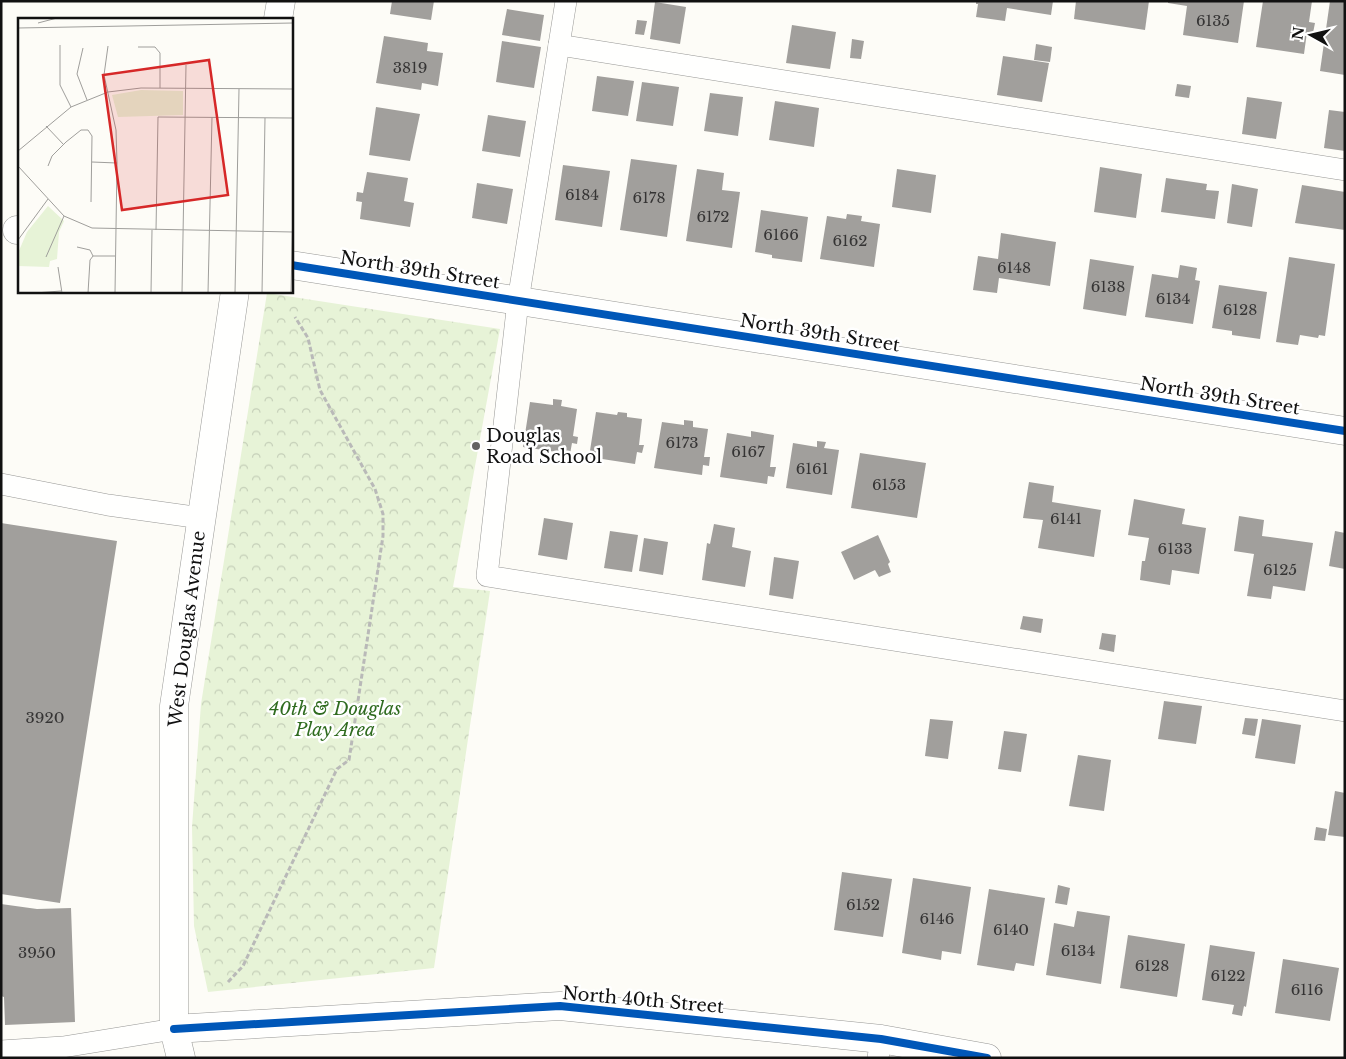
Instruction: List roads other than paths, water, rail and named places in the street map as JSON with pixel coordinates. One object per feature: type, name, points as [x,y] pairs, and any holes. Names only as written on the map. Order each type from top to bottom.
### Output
[{"type":"street","points":[[278,18],[280,1]]},
{"type":"street","name":"North 39th Street","points":[[292,265],[1345,431]]},
{"type":"street","name":"West Douglas Avenue","points":[[182,1058],[174,1029],[174,706],[235,292]]},
{"type":"street","name":"North 40th Street","points":[[174,1029],[560,1006],[879,1048],[987,1058]]},
{"type":"lane","points":[[566,1],[518,301],[487,576],[1345,711]]},
{"type":"lane","points":[[559,46],[1345,170]]},
{"type":"lane","points":[[1,484],[108,505],[202,518]]},
{"type":"lane","points":[[1,1051],[63,1047],[174,1029]]},
{"type":"place","name":"Douglas Road School","points":[[476,446]]},
{"type":"park label","name":"40th & Douglas Play Area","points":[[335,720]]}]
